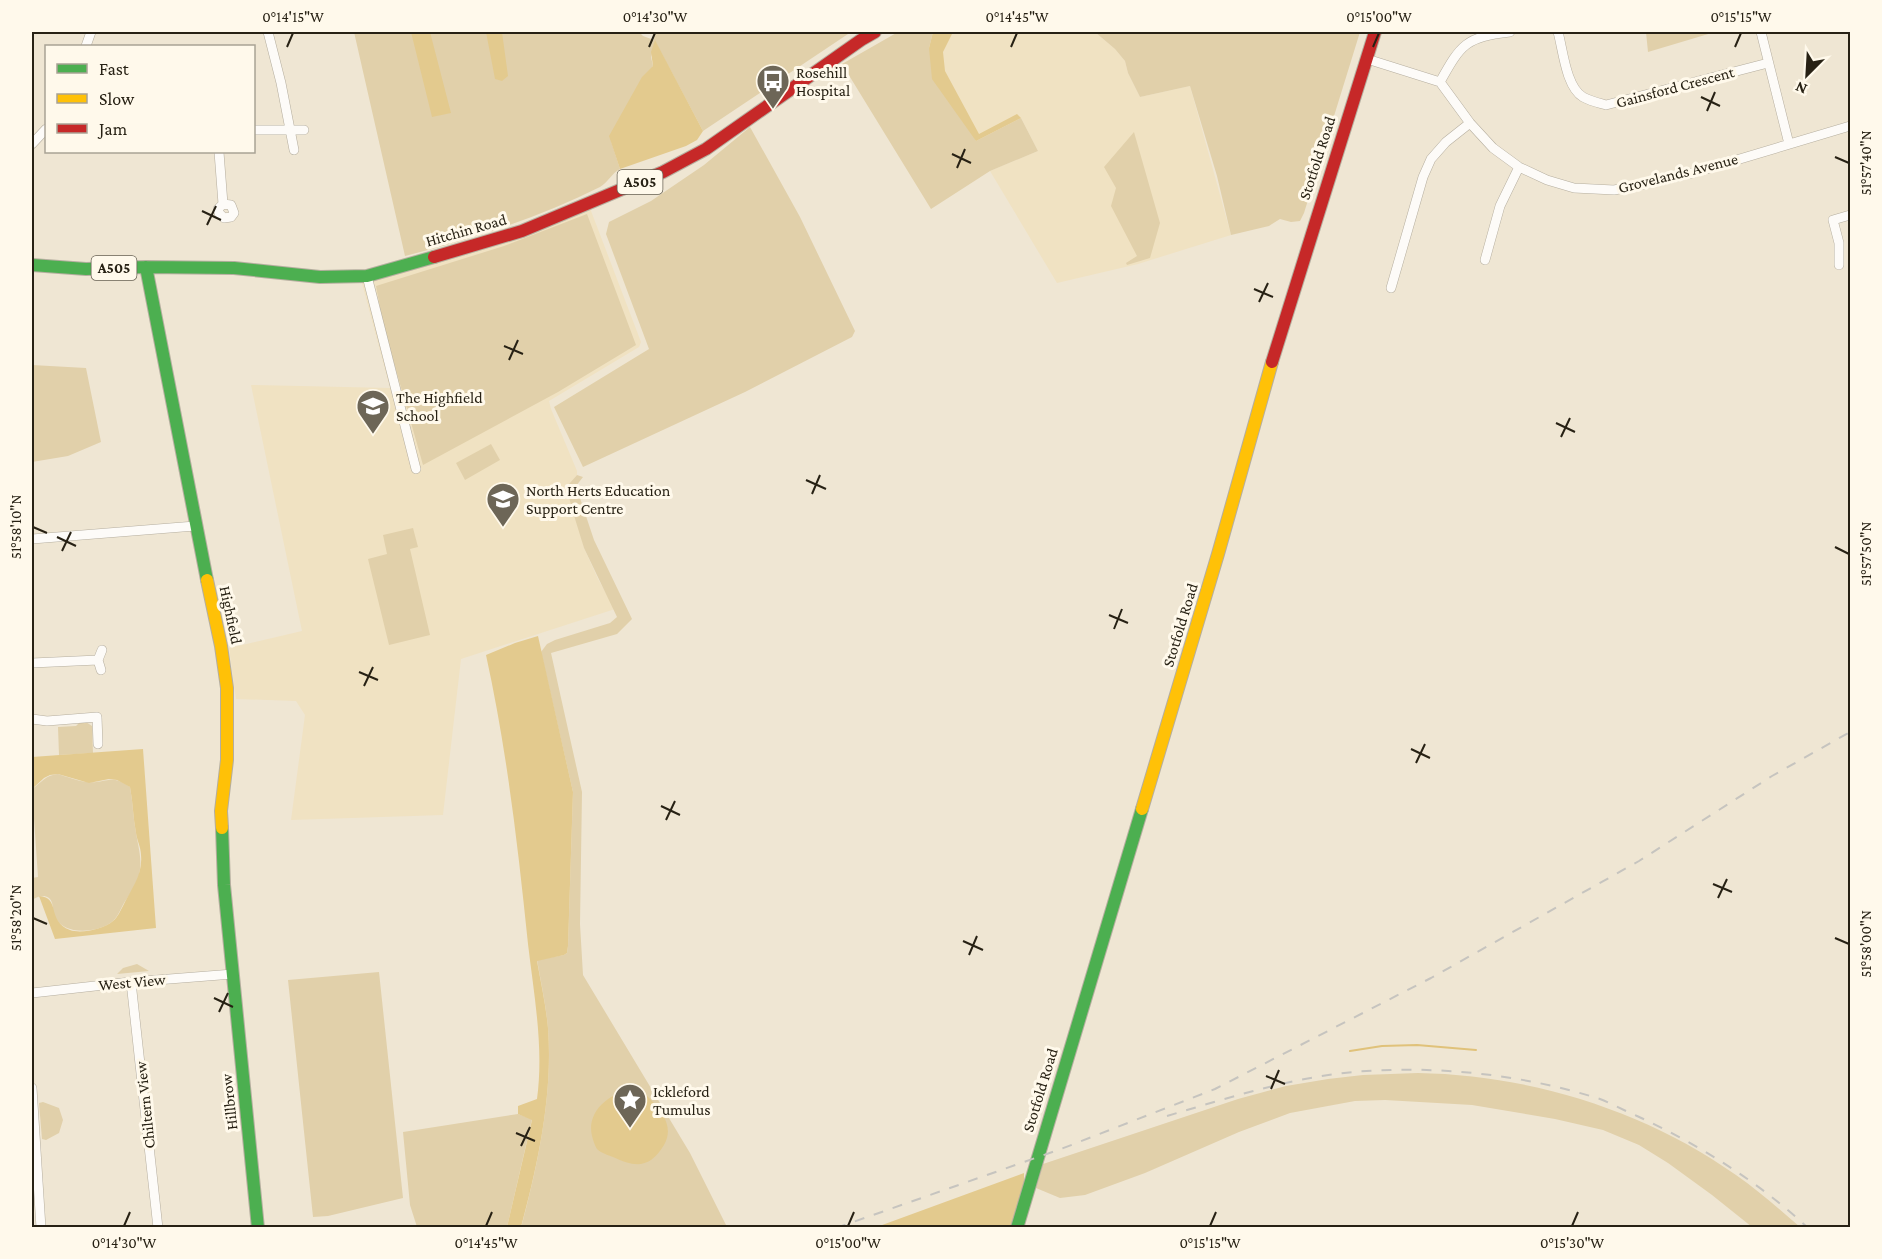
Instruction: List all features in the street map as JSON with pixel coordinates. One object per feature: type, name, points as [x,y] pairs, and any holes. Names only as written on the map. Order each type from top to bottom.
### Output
[{"type":"street","points":[[268,32],[294,150]]},
{"type":"street","name":"Hitchin Road","points":[[32,265],[86,269],[234,268],[320,277],[367,276],[522,231],[663,172],[706,150],[875,32]]},
{"type":"street","name":"Stotfold Road","points":[[1017,1227],[1218,554],[1288,306],[1375,32]]},
{"type":"street","points":[[1367,59],[1440,82],[1464,46],[1485,35],[1510,32]]},
{"type":"street","name":"Gainsford Crescent","points":[[1558,32],[1575,91],[1584,98],[1606,105],[1768,63]]},
{"type":"street","points":[[1761,32],[1789,144]]},
{"type":"street","name":"Grovelands Avenue","points":[[1440,82],[1470,123],[1493,148],[1519,167],[1547,180],[1574,188],[1614,190],[1693,173],[1851,126]]},
{"type":"street","points":[[1391,288],[1423,177],[1431,159],[1446,142],[1470,123]]},
{"type":"street","points":[[32,144],[45,130]]},
{"type":"street","points":[[255,130],[304,130]]},
{"type":"street","points":[[219,153],[223,204]]},
{"type":"street","points":[[1485,260],[1500,206],[1519,167]]},
{"type":"street","points":[[1839,265],[1839,243],[1833,220],[1851,215]]},
{"type":"street","name":"Highfield","points":[[146,267],[195,526],[221,646],[228,692],[227,760],[221,811],[224,885],[233,974]]},
{"type":"street","points":[[367,276],[416,468]]},
{"type":"street","points":[[32,539],[195,526]]},
{"type":"street","points":[[32,663],[100,660]]},
{"type":"street","points":[[32,719],[47,721],[97,717],[98,744]]},
{"type":"street","name":"West View","points":[[32,993],[233,974]]},
{"type":"street","name":"Hillbrow","points":[[233,974],[258,1227]]},
{"type":"street","name":"Chiltern View","points":[[131,982],[158,1227]]},
{"type":"street","points":[[32,1088],[32,1122],[41,1227]]},
{"type":"shaded area","points":[[354,32],[639,32],[654,40],[652,32],[847,32],[848,34],[703,131],[655,41],[651,57],[653,66],[611,141],[620,169],[603,185],[577,198],[504,227],[405,256]]},
{"type":"shaded area","points":[[411,32],[430,32],[451,113],[432,117]]},
{"type":"shaded area","points":[[486,32],[502,32],[508,76],[502,81],[495,79]]},
{"type":"shaded area","points":[[898,32],[933,32],[929,48],[976,141],[1021,118],[1038,151],[990,171],[931,209],[842,64]]},
{"type":"shaded area","points":[[933,32],[1095,32],[1125,61],[1128,73],[1140,97],[1190,86],[1231,235],[1138,264],[1057,283],[990,171],[1038,151],[1021,118],[976,141],[932,79]]},
{"type":"shaded area","points":[[933,32],[956,32],[952,34],[943,52],[945,71],[979,134],[1017,114],[1021,118],[976,141],[932,79],[929,48]]},
{"type":"shaded area","points":[[1095,32],[1360,32],[1300,221],[1291,222],[1280,219],[1269,226],[1231,235],[1217,176],[1190,86],[1140,97],[1128,73],[1125,61]]},
{"type":"shaded area","points":[[1646,32],[1715,32],[1648,52]]},
{"type":"shaded area","points":[[655,40],[703,131],[697,140],[686,146],[620,169],[609,136],[642,77],[653,66],[651,52]]},
{"type":"shaded area","points":[[750,127],[800,217],[855,331],[852,337],[745,392],[583,467],[554,407],[649,349],[606,234],[609,222],[651,201],[704,165]]},
{"type":"shaded area","points":[[1134,132],[1160,223],[1150,258],[1127,265],[1126,263],[1137,256],[1111,206],[1116,188],[1104,167]]},
{"type":"shaded area","name":"The Highfield School","points":[[588,203],[641,342],[639,347],[549,401],[577,471],[577,475],[569,484],[584,548],[615,609],[461,659],[443,815],[291,820],[305,715],[296,701],[236,699],[229,648],[302,631],[251,385],[390,388],[362,283]]},
{"type":"shaded area","points":[[587,214],[636,345],[558,392],[423,465],[383,324],[376,286],[504,246]]},
{"type":"shaded area","points":[[32,365],[86,368],[101,442],[68,456],[32,462]]},
{"type":"shaded area","points":[[491,444],[500,460],[465,480],[456,463]]},
{"type":"shaded area","points":[[577,475],[583,477],[576,486],[594,540],[632,619],[617,634],[551,653],[582,792],[580,924],[583,975],[690,1153],[727,1227],[521,1228],[543,1129],[548,1079],[548,1028],[537,960],[564,955],[567,953],[568,946],[573,792],[541,652],[547,644],[555,640],[610,623],[617,617],[584,548],[572,509],[569,484]]},
{"type":"shaded area","points":[[413,528],[418,547],[410,549],[430,635],[389,645],[368,559],[387,554],[383,535]]},
{"type":"shaded area","points":[[538,636],[573,792],[568,946],[567,953],[564,955],[537,961],[548,1028],[546,1104],[533,1179],[521,1227],[507,1227],[532,1120],[518,1114],[518,1106],[537,1099],[539,1041],[511,799],[486,655]]},
{"type":"shaded area","points":[[86,722],[92,726],[93,753],[59,755],[58,727],[76,726]]},
{"type":"shaded area","points":[[143,749],[156,928],[55,939],[39,896],[50,900],[58,921],[70,930],[86,931],[104,926],[118,916],[136,882],[140,869],[141,852],[130,787],[117,780],[109,779],[89,783],[58,774],[44,778],[32,789],[32,757]]},
{"type":"shaded area","points":[[58,774],[87,782],[113,780],[130,787],[140,856],[138,879],[115,918],[107,925],[94,930],[70,929],[58,922],[49,898],[42,896],[32,900],[32,878],[38,877],[32,789],[47,777]]},
{"type":"shaded area","points":[[137,964],[149,971],[117,974],[123,968]]},
{"type":"shaded area","points":[[379,972],[403,1198],[328,1216],[313,1217],[288,980]]},
{"type":"shaded area","points":[[1418,1073],[1460,1075],[1544,1089],[1585,1100],[1624,1115],[1701,1152],[1744,1181],[1800,1227],[1752,1227],[1668,1163],[1639,1145],[1603,1130],[1555,1119],[1472,1105],[1385,1100],[1355,1101],[1290,1113],[1239,1132],[1145,1173],[1085,1195],[1060,1198],[1036,1188],[1043,1164],[1238,1099],[1286,1086],[1328,1079]]},
{"type":"shaded area","points":[[632,1089],[643,1092],[660,1110],[666,1121],[668,1132],[667,1139],[659,1153],[642,1164],[621,1161],[600,1152],[592,1136],[591,1127],[596,1111],[608,1099]]},
{"type":"shaded area","points":[[43,1102],[59,1108],[63,1120],[59,1133],[46,1140],[42,1139],[39,1103]]},
{"type":"shaded area","points":[[518,1114],[532,1119],[507,1227],[417,1227],[410,1205],[403,1132]]},
{"type":"shaded area","points":[[1024,1173],[1024,1185],[1011,1227],[874,1228]]},
{"type":"waterway","points":[[1350,1051],[1382,1046],[1417,1045],[1476,1050]]},
{"type":"railway","points":[[836,1228],[1061,1149],[1215,1089],[1431,978],[1639,861],[1772,776],[1850,732]]},
{"type":"railway","points":[[1167,1116],[1282,1084],[1353,1072],[1446,1071],[1540,1083],[1600,1099],[1683,1139],[1727,1165],[1769,1195],[1808,1228]]},
{"type":"traffic: fast","points":[[32,265],[86,269],[234,268],[320,277],[367,276],[434,257]]},
{"type":"traffic: fast","points":[[146,267],[207,580]]},
{"type":"traffic: fast","points":[[1017,1228],[1142,809]]},
{"type":"traffic: fast","points":[[222,828],[224,885],[258,1228]]},
{"type":"traffic: slow","points":[[1142,809],[1272,362]]},
{"type":"traffic: slow","points":[[207,580],[227,688],[227,760],[221,811],[222,828]]},
{"type":"traffic: jam","points":[[434,257],[522,231],[663,172],[706,149],[875,32]]},
{"type":"traffic: jam","points":[[1272,362],[1375,32]]},
{"type":"place","name":"Rosehill Hospital","points":[[773,110]]},
{"type":"place","name":"The Highfield School","points":[[373,435]]},
{"type":"place","name":"North Herts Education Support Centre","points":[[503,528]]},
{"type":"place","name":"Ickleford Tumulus","points":[[630,1129]]}]
